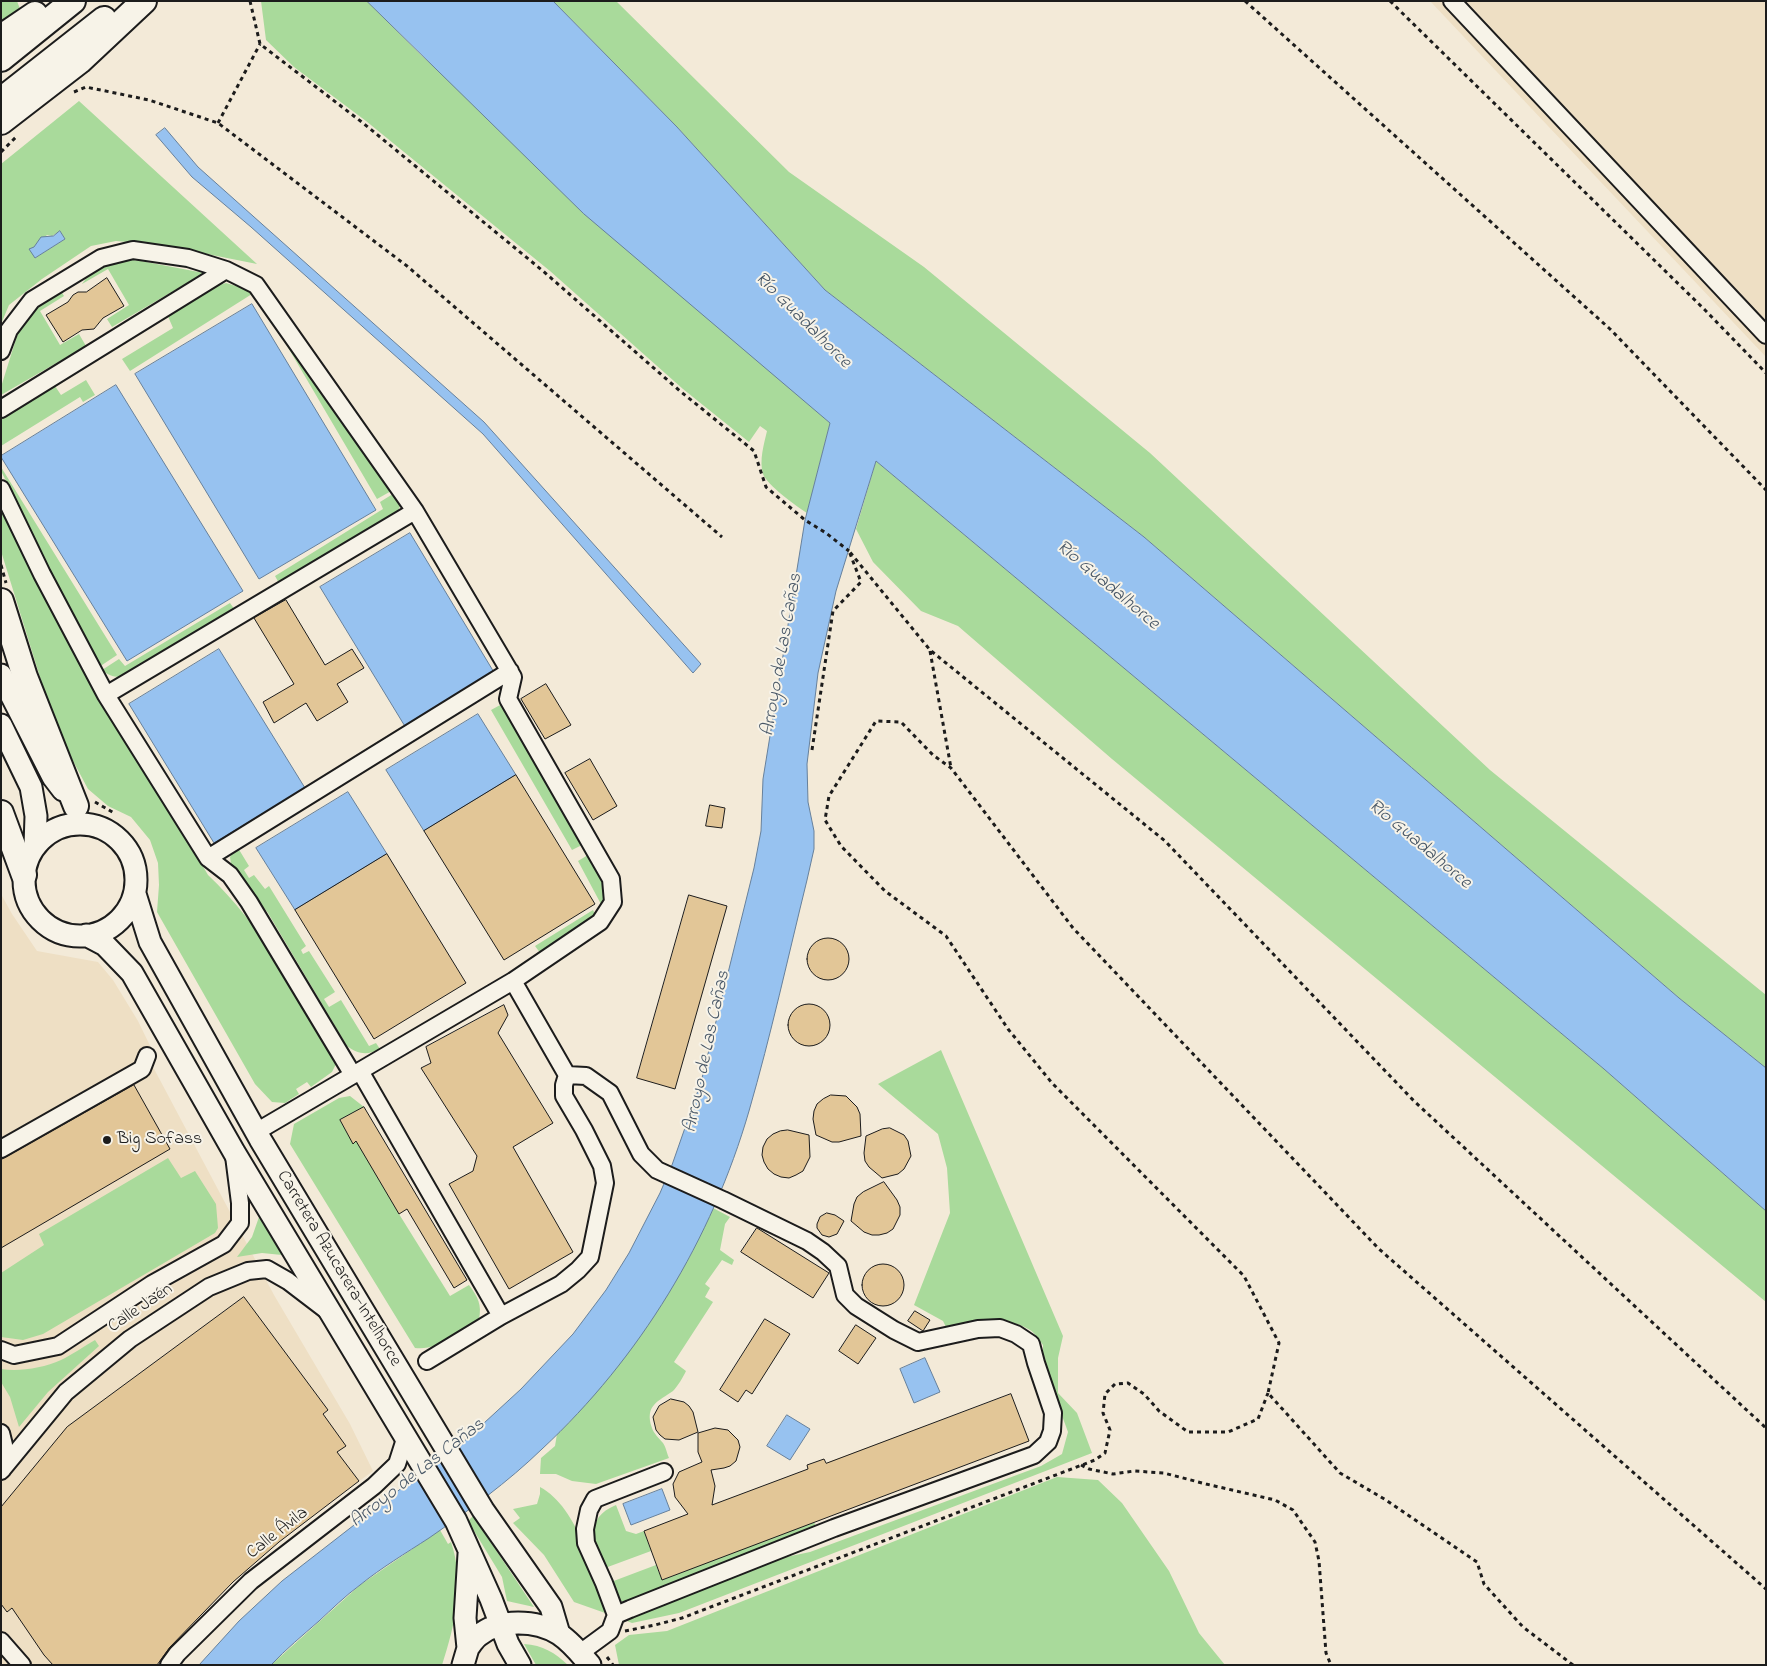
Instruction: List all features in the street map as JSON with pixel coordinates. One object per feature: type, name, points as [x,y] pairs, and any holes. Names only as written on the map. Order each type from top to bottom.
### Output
[{"type":"highway","points":[[1,36],[47,11],[73,1]]},
{"type":"highway","points":[[12,127],[75,54],[127,1]]},
{"type":"highway","points":[[1,100],[75,54],[144,1]]},
{"type":"highway","points":[[1,59],[47,11]]},
{"type":"highway","points":[[1,601],[25,677],[76,806]]},
{"type":"highway","points":[[1,813],[24,875]]},
{"type":"main road","points":[[1,675],[53,777],[95,826]]},
{"type":"main road","points":[[1,725],[31,787],[36,816],[35,846]]},
{"type":"main road","points":[[73,824],[95,826],[114,835],[129,851],[137,872],[135,894],[126,914],[109,928],[86,936],[66,934],[47,925],[32,908],[24,888],[24,875],[28,859],[35,846],[52,832],[73,824]]},
{"type":"main road","name":"Carretera Azucarera-Intelhorce","points":[[135,894],[150,942],[256,1132],[483,1510],[551,1607],[559,1634]]},
{"type":"main road","name":"Carretera Azucarera-Intelhorce","points":[[86,936],[105,946],[132,973],[234,1152],[456,1521],[508,1644],[520,1665]]},
{"type":"main road","points":[[465,1656],[469,1551]]},
{"type":"main road","points":[[465,1656],[478,1635],[501,1624],[518,1622],[537,1625],[559,1634],[585,1659]]},
{"type":"street","points":[[1452,1],[1766,335]]},
{"type":"street","points":[[1,351],[9,330],[32,300],[101,258],[133,250],[188,258],[226,270],[256,284],[415,511],[513,677],[508,699]]},
{"type":"street","points":[[1,409],[226,270]]},
{"type":"street","points":[[1,489],[42,574],[106,695],[208,858],[230,875],[249,902],[356,1073],[501,1316]]},
{"type":"street","points":[[106,695],[415,511]]},
{"type":"street","points":[[208,858],[510,671]]},
{"type":"street","points":[[256,1132],[513,981],[600,922],[613,902],[611,879],[508,699],[489,693],[474,694]]},
{"type":"street","points":[[427,1361],[501,1316],[561,1284],[590,1257],[606,1183],[602,1166],[564,1096],[564,1085],[567,1075],[513,981]]},
{"type":"street","points":[[1,1149],[142,1069],[148,1056]]},
{"type":"street","points":[[567,1075],[586,1076],[610,1093],[641,1154],[657,1170],[807,1241],[838,1266],[845,1295],[856,1306],[894,1330],[918,1342],[978,1328],[1000,1328],[1016,1334],[1031,1344],[1053,1414],[1052,1431],[1048,1442],[1034,1455],[834,1528],[630,1609],[613,1623],[585,1659]]},
{"type":"street","name":"Calle Jaén","points":[[1,1350],[14,1355],[58,1346],[152,1284],[224,1244],[240,1223],[240,1203],[234,1152]]},
{"type":"street","name":"Calle Jaén","points":[[1,1470],[66,1392],[130,1338],[209,1288],[248,1271],[267,1269],[288,1281],[333,1316]]},
{"type":"street","points":[[1,1433],[4,1445],[1,1470]]},
{"type":"street","name":"Calle Ávila","points":[[169,1665],[177,1654],[251,1581],[374,1486],[397,1464],[406,1436]]},
{"type":"street","points":[[613,1623],[604,1583],[586,1543],[585,1529],[589,1510],[594,1499],[664,1472]]},
{"type":"street","points":[[1,1642],[22,1665]]},
{"type":"path","points":[[250,1],[260,44],[363,123],[543,271],[680,391],[754,451],[766,486],[805,520],[849,551],[930,650],[1165,841],[1414,1101],[1766,1428]]},
{"type":"path","points":[[1245,1],[1610,329],[1766,490]]},
{"type":"path","points":[[1390,1],[1705,310],[1766,373]]},
{"type":"path","points":[[218,123],[260,44]]},
{"type":"path","points":[[70,94],[86,87],[149,100],[218,123],[407,266],[722,537]]},
{"type":"path","points":[[1,152],[12,127]]},
{"type":"path","points":[[812,750],[833,611],[861,582],[849,551]]},
{"type":"path","points":[[930,650],[951,768]]},
{"type":"path","points":[[613,1623],[631,1630],[682,1618],[1095,1460],[1105,1453],[1110,1430],[1103,1414],[1105,1394],[1115,1384],[1128,1383],[1144,1394],[1159,1411],[1188,1432],[1228,1432],[1258,1419],[1268,1393],[1280,1343],[1244,1276],[1052,1083],[1008,1029],[946,936],[885,891],[841,846],[825,820],[829,796],[876,721],[901,722],[933,755],[951,768],[1073,928],[1378,1249],[1766,1589]]},
{"type":"path","points":[[1268,1393],[1340,1472],[1386,1500],[1477,1562],[1484,1584],[1523,1627],[1573,1665]]},
{"type":"path","points":[[1081,1465],[1089,1469],[1113,1474],[1134,1471],[1164,1473],[1276,1500],[1293,1510],[1315,1542],[1319,1561],[1326,1653],[1331,1665]]},
{"type":"shaded area","points":[[1430,1],[1766,1],[1766,357]]},
{"type":"shaded area","points":[[1,894],[37,951],[98,962],[113,980],[138,1021],[156,1058],[152,1065],[274,1295],[350,1424],[373,1471],[264,1554],[211,1603],[157,1665],[1,1665]]},
{"type":"green space","points":[[1,1],[17,1],[20,9],[1,22]]},
{"type":"green space","points":[[261,1],[367,1],[421,55],[830,423],[807,513],[776,489],[763,474],[763,447],[767,431],[760,426],[749,442],[683,389],[550,271],[366,121],[294,67],[266,40]]},
{"type":"green space","points":[[553,1],[616,1],[789,172],[924,267],[1150,453],[1490,770],[1766,995],[1766,1068],[1679,998],[1144,537],[825,290],[677,127]]},
{"type":"green space","points":[[79,101],[257,264],[162,245],[116,241],[91,246],[42,279],[9,305],[1,324],[1,164]],"holes":[[[60,231],[65,239],[35,258],[34,247],[47,235],[52,236]]]},
{"type":"green space","points":[[123,259],[204,273],[112,327],[107,319],[129,305],[108,269],[82,284],[100,268]]},
{"type":"green space","points":[[226,283],[246,289],[252,294],[130,371],[122,359],[173,328],[167,314],[212,287]]},
{"type":"green space","points":[[61,291],[64,296],[40,311],[60,345],[79,334],[86,346],[1,395],[1,387],[21,323],[37,305]]},
{"type":"green space","points":[[266,310],[393,490],[377,499]]},
{"type":"green space","points":[[86,380],[95,395],[83,402],[80,397],[1,446],[1,415],[53,383],[61,395]]},
{"type":"green space","points":[[876,461],[1604,1069],[1766,1211],[1766,1302],[1112,759],[958,626],[921,611],[873,562],[856,529]]},
{"type":"green space","points":[[1,467],[117,655],[99,667],[1,471]]},
{"type":"green space","points":[[396,492],[401,504],[397,513],[280,585],[275,576],[383,509],[380,502]]},
{"type":"green space","points":[[1,506],[106,713],[119,723],[208,875],[245,915],[261,937],[333,1051],[336,1064],[332,1072],[311,1087],[307,1082],[296,1089],[299,1094],[285,1103],[272,1102],[255,1084],[157,912],[158,863],[150,840],[131,817],[108,806],[88,789],[56,729],[1,551]]},
{"type":"green space","points":[[230,603],[235,610],[128,676],[114,676],[102,670],[119,659],[125,666]]},
{"type":"green space","points":[[502,704],[603,873],[606,900],[600,915],[597,911],[602,906],[578,861],[588,855],[582,845],[572,850],[491,710]]},
{"type":"green space","points":[[238,848],[249,866],[244,870],[249,878],[254,875],[265,889],[269,886],[306,946],[301,950],[303,954],[309,951],[335,992],[324,999],[329,1007],[341,1000],[369,1046],[376,1043],[380,1049],[363,1053],[347,1046],[268,913],[244,884],[231,864],[230,857]]},
{"type":"green space","points":[[593,910],[597,918],[541,954],[535,946]]},
{"type":"green space","points":[[941,1050],[1063,1336],[1058,1358],[1058,1393],[1077,1413],[1092,1453],[679,1613],[632,1623],[627,1621],[636,1614],[786,1557],[810,1552],[1041,1466],[1062,1454],[1068,1432],[1043,1364],[1043,1345],[1034,1333],[1020,1325],[999,1321],[947,1329],[943,1321],[914,1305],[950,1213],[947,1168],[938,1134],[878,1084]]},
{"type":"green space","points":[[350,1096],[364,1107],[340,1120],[353,1143],[377,1130],[399,1214],[450,1296],[469,1285],[478,1301],[480,1309],[479,1319],[441,1343],[424,1348],[415,1348],[290,1144],[294,1124],[339,1098]]},
{"type":"green space","points":[[168,1158],[181,1178],[195,1171],[216,1204],[218,1228],[215,1233],[43,1334],[23,1340],[1,1337],[1,1273],[44,1245],[39,1234]]},
{"type":"green space","points":[[713,1208],[730,1217],[725,1224],[720,1250],[734,1260],[732,1265],[722,1260],[705,1284],[710,1288],[705,1297],[713,1302],[674,1362],[686,1371],[673,1391],[658,1401],[651,1409],[650,1420],[652,1428],[664,1445],[669,1458],[596,1484],[572,1481],[556,1474],[540,1474],[541,1458],[555,1446],[557,1434],[572,1419],[689,1258]]},
{"type":"green space","points":[[259,1217],[282,1255],[262,1253],[237,1257],[252,1237]]},
{"type":"green space","points":[[95,1340],[99,1346],[48,1392],[19,1427],[10,1397],[1,1382],[1,1369],[23,1370],[54,1363]]},
{"type":"green space","points":[[1057,1477],[1098,1480],[1122,1503],[1169,1571],[1199,1633],[1225,1665],[619,1665],[615,1645],[629,1635],[667,1631]]},
{"type":"green space","points":[[540,1487],[554,1497],[575,1526],[591,1562],[608,1614],[574,1602],[544,1555],[513,1523],[520,1518],[513,1509],[537,1504]]},
{"type":"green space","points":[[616,1505],[626,1531],[636,1534],[644,1531],[651,1551],[605,1568],[595,1540],[595,1524],[599,1517]]},
{"type":"green space","points":[[473,1516],[534,1607],[507,1601],[502,1577],[468,1521]]},
{"type":"green space","points":[[814,1522],[817,1529],[630,1602],[619,1600],[611,1582],[656,1565],[662,1580]]},
{"type":"green space","points":[[440,1530],[448,1544],[451,1542],[455,1557],[458,1588],[451,1635],[442,1665],[271,1665],[360,1585]]},
{"type":"green space","points":[[524,1644],[548,1650],[568,1665],[536,1665]]},
{"type":"water","name":"Río Guadalhorce","points":[[367,1],[553,1],[677,127],[825,290],[1144,537],[1679,998],[1766,1068],[1766,1211],[1604,1069],[876,461],[836,591],[818,673],[807,764],[808,802],[814,831],[814,849],[807,880],[749,1111],[734,1159],[715,1205],[693,1250],[641,1336],[610,1376],[578,1414],[515,1473],[429,1538],[354,1589],[271,1665],[199,1665],[239,1621],[282,1581],[459,1446],[521,1389],[573,1334],[606,1290],[629,1253],[660,1193],[672,1165],[701,1082],[754,868],[761,831],[763,779],[805,520],[830,423],[584,214]]},
{"type":"water","points":[[165,128],[198,167],[484,422],[701,664],[693,673],[483,434],[251,227],[192,177],[156,135]]},
{"type":"water","points":[[60,231],[65,239],[35,258],[29,249],[34,247],[41,237],[53,236]]},
{"type":"water","points":[[252,304],[376,510],[259,579],[135,374]]},
{"type":"water","points":[[116,385],[243,591],[127,661],[1,457]]},
{"type":"water","points":[[410,533],[495,674],[406,728],[320,587]]},
{"type":"water","points":[[219,649],[305,788],[214,843],[129,704]]},
{"type":"water","points":[[478,714],[516,775],[424,831],[386,770]]},
{"type":"water","points":[[348,792],[387,854],[295,910],[256,848]]},
{"type":"water","points":[[925,1358],[940,1392],[914,1403],[900,1369]]},
{"type":"water","points":[[787,1415],[810,1429],[790,1460],[767,1446]]},
{"type":"water","points":[[662,1489],[670,1510],[631,1525],[623,1504]]},
{"type":"building","points":[[107,278],[124,306],[103,318],[94,329],[82,330],[63,342],[46,315],[68,302],[73,295],[78,292],[86,292]]},
{"type":"building","points":[[286,600],[325,665],[352,649],[364,668],[337,684],[348,702],[317,721],[306,703],[274,723],[263,702],[294,684],[254,618]]},
{"type":"building","points":[[546,684],[571,725],[545,739],[521,699]]},
{"type":"building","points":[[590,759],[617,806],[593,820],[565,773]]},
{"type":"building","points":[[516,775],[595,904],[504,960],[424,831]]},
{"type":"building","points":[[710,805],[725,808],[722,828],[706,826]]},
{"type":"building","points":[[387,854],[466,983],[374,1039],[295,910]]},
{"type":"building","points":[[689,895],[727,906],[675,1089],[637,1078]]},
{"type":"building","points":[[828,938],[843,944],[849,959],[843,974],[828,980],[813,974],[807,959],[813,944]]},
{"type":"building","points":[[809,1004],[824,1010],[830,1025],[824,1040],[809,1046],[794,1040],[788,1025],[794,1010]]},
{"type":"building","points":[[504,1005],[508,1015],[498,1033],[553,1123],[513,1147],[573,1252],[509,1289],[449,1184],[473,1171],[477,1156],[421,1068],[431,1063],[426,1047]]},
{"type":"building","points":[[134,1085],[170,1149],[1,1248],[1,1160]]},
{"type":"building","points":[[831,1095],[846,1096],[857,1107],[860,1114],[861,1136],[832,1142],[816,1135],[813,1119],[814,1111],[817,1104]]},
{"type":"building","points":[[364,1107],[467,1280],[454,1288],[407,1209],[399,1214],[356,1141],[353,1144],[340,1120]]},
{"type":"building","points":[[890,1128],[904,1135],[908,1141],[911,1156],[904,1169],[898,1174],[882,1178],[865,1161],[866,1136],[882,1129]]},
{"type":"building","points":[[788,1130],[809,1135],[810,1157],[803,1171],[789,1178],[774,1174],[768,1169],[762,1155],[767,1139],[780,1131]]},
{"type":"building","points":[[884,1182],[897,1200],[900,1207],[900,1215],[893,1229],[887,1233],[872,1235],[864,1232],[851,1221],[854,1204],[857,1197],[863,1192]]},
{"type":"building","points":[[827,1213],[835,1215],[844,1221],[837,1234],[829,1237],[822,1235],[817,1228],[820,1217]]},
{"type":"building","points":[[757,1228],[829,1273],[813,1298],[741,1252]]},
{"type":"building","points":[[883,1264],[898,1270],[904,1285],[898,1300],[883,1306],[868,1300],[862,1285],[868,1270]]},
{"type":"building","points":[[244,1297],[328,1410],[323,1414],[346,1446],[337,1452],[359,1481],[279,1542],[233,1582],[170,1647],[157,1665],[53,1665],[12,1608],[7,1612],[1,1604],[1,1507],[67,1427]]},
{"type":"building","points":[[915,1311],[930,1320],[923,1331],[908,1321]]},
{"type":"building","points":[[765,1319],[790,1334],[752,1394],[746,1390],[738,1402],[720,1390]]},
{"type":"building","points":[[856,1325],[876,1338],[858,1364],[839,1351]]},
{"type":"building","points":[[1011,1394],[1029,1441],[662,1580],[644,1531],[688,1514],[675,1497],[673,1484],[679,1472],[702,1462],[698,1452],[698,1433],[715,1428],[728,1430],[738,1440],[740,1447],[736,1461],[730,1466],[711,1470],[715,1486],[712,1505],[808,1469],[807,1465],[824,1459],[826,1463]]},
{"type":"building","points":[[671,1399],[684,1402],[689,1406],[693,1412],[698,1432],[679,1440],[665,1439],[660,1435],[656,1430],[653,1417],[659,1406]]},
{"type":"place","name":"Big Sofass","points":[[107,1140]]},
{"type":"water label","name":"Arroyo de Las Cañas","points":[[783,655]]},
{"type":"water label","name":"Arroyo de Las Cañas","points":[[708,1052]]},
{"type":"water label","name":"Arroyo de Las Cañas","points":[[418,1474]]}]
